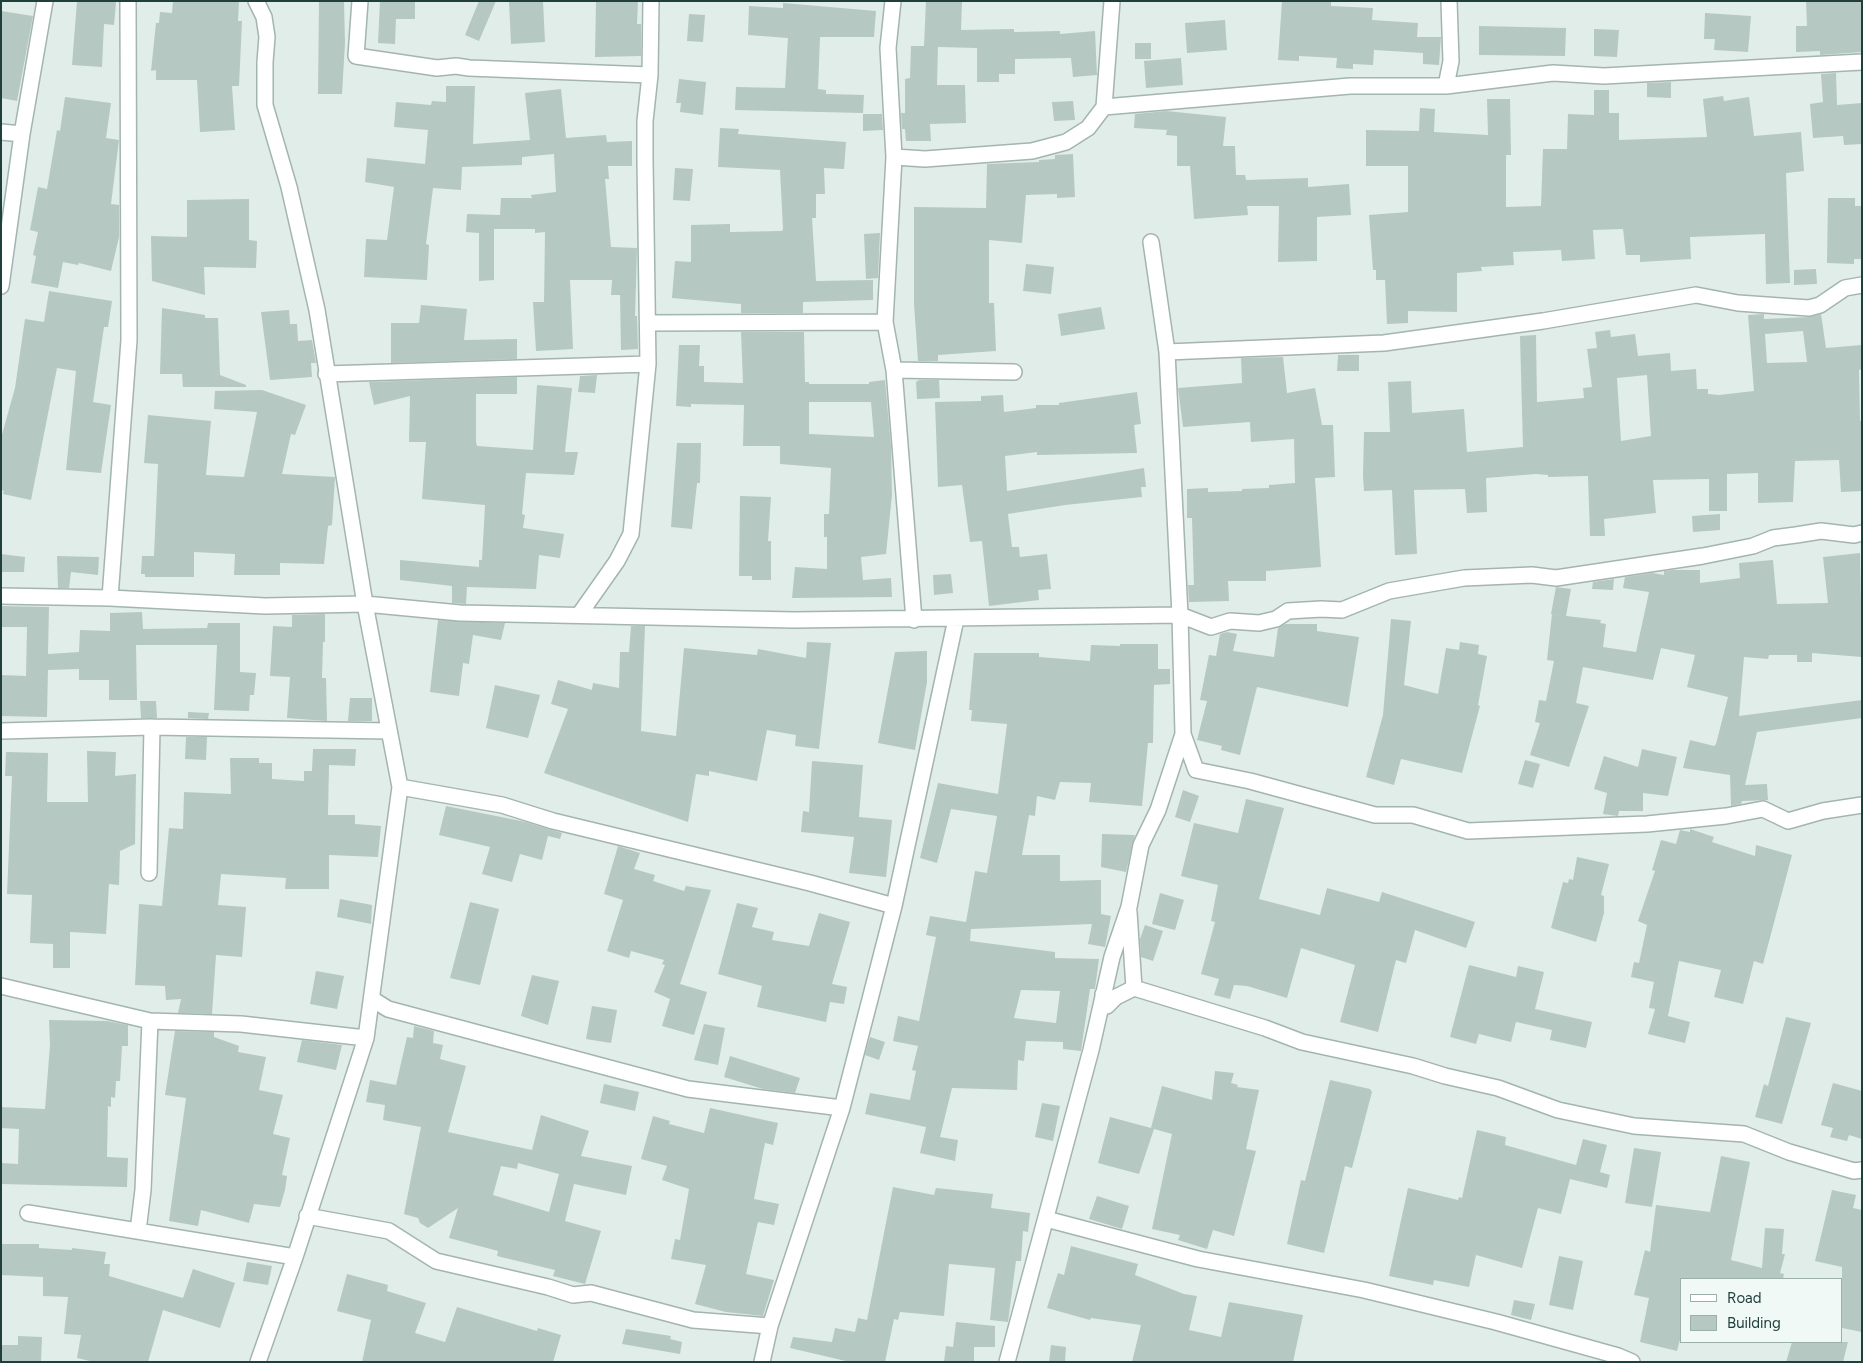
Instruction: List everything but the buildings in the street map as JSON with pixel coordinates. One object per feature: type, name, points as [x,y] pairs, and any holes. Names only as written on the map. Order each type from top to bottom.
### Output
[{"type":"street","points":[[1,286],[22,134],[45,1]]},
{"type":"street","points":[[110,598],[129,340],[128,1]]},
{"type":"street","points":[[256,1],[264,17],[267,37],[264,62],[265,105],[297,224],[316,310],[366,604],[400,787],[366,1038],[295,1258],[258,1362]]},
{"type":"street","points":[[360,1],[356,56],[437,68],[456,66],[650,75]]},
{"type":"street","points":[[579,615],[616,561],[631,534],[648,364],[649,323],[644,160],[645,121],[650,75],[651,1]]},
{"type":"street","points":[[893,1],[888,48],[894,157],[885,322],[894,370],[914,620]]},
{"type":"street","points":[[894,157],[925,159],[1040,148],[1066,142],[1088,128],[1104,107],[1112,1]]},
{"type":"street","points":[[1446,86],[1451,61],[1449,1]]},
{"type":"street","points":[[1104,107],[1350,86],[1446,86],[1553,73],[1604,76],[1862,62]]},
{"type":"street","points":[[1,132],[22,134]]},
{"type":"street","points":[[1152,242],[1167,352],[1180,615],[1183,734],[1196,770],[1250,780],[1375,815],[1413,815],[1468,831],[1647,824],[1726,816],[1763,809],[1788,821],[1823,811],[1862,805]]},
{"type":"street","points":[[1167,352],[1384,343],[1543,321],[1696,295],[1738,303],[1809,308],[1820,305],[1845,288],[1862,285]]},
{"type":"street","points":[[649,323],[885,322]]},
{"type":"street","points":[[326,374],[648,364]]},
{"type":"street","points":[[894,370],[1014,372]]},
{"type":"street","points":[[1,596],[110,598],[265,606],[366,604],[460,613],[784,620],[914,620],[1180,615],[1211,627],[1230,621],[1259,623],[1276,619],[1288,611],[1342,610],[1389,591],[1464,578],[1532,574],[1556,578],[1711,554],[1821,531],[1854,535],[1862,533]]},
{"type":"street","points":[[762,1362],[770,1326],[842,1108],[894,906],[956,619]]},
{"type":"street","points":[[1,731],[152,727],[389,731]]},
{"type":"street","points":[[149,873],[152,727]]},
{"type":"street","points":[[1007,1362],[1091,1050],[1103,992],[1118,937],[1129,907],[1142,845],[1158,810],[1183,734]]},
{"type":"street","points":[[400,787],[502,805],[553,820],[810,883],[894,906]]},
{"type":"street","points":[[1129,907],[1134,988]]},
{"type":"street","points":[[1,986],[150,1021],[241,1024],[366,1038]]},
{"type":"street","points":[[1103,992],[1106,1006],[1116,997],[1134,988],[1265,1028],[1302,1042],[1413,1066],[1445,1076],[1498,1088],[1558,1110],[1634,1126],[1744,1134],[1788,1152],[1854,1171],[1862,1170]]},
{"type":"street","points":[[372,999],[388,1009],[688,1089],[842,1108]]},
{"type":"street","points":[[138,1231],[143,1190],[150,1021]]},
{"type":"street","points":[[28,1213],[295,1258]]},
{"type":"street","points":[[307,1216],[389,1231],[436,1260],[548,1287],[573,1295],[591,1293],[693,1320],[770,1326]]},
{"type":"street","points":[[1046,1219],[1198,1259],[1364,1290],[1487,1320],[1618,1356],[1632,1362]]}]
